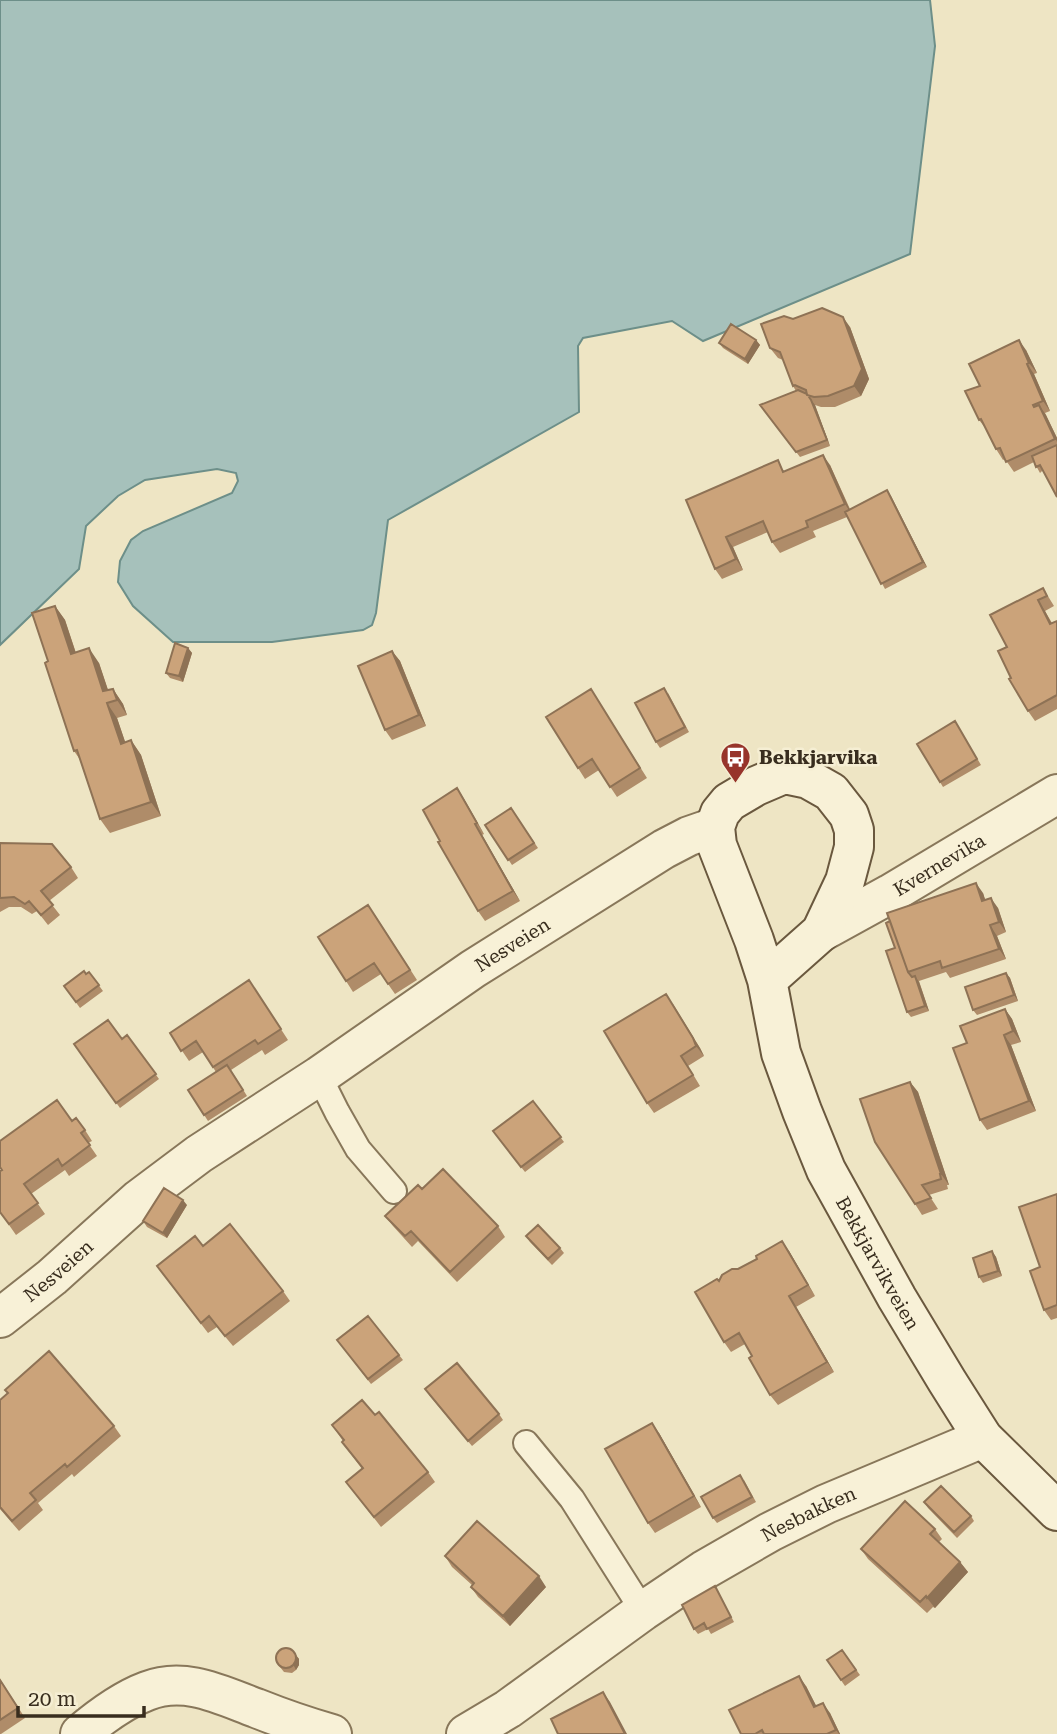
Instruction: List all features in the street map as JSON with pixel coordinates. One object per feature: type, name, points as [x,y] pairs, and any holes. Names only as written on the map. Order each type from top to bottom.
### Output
[{"type":"street","points":[[715,827],[720,813],[729,802],[784,774],[808,779],[831,792],[849,815],[854,830],[854,847],[845,881],[821,932],[766,980]]},
{"type":"street","name":"Kvernevika","points":[[821,932],[1057,794]]},
{"type":"street","name":"Bekkjarvikveien","points":[[715,827],[717,845],[754,940],[766,980],[775,1013],[781,1053],[826,1170],[897,1298],[984,1438],[1057,1511]]},
{"type":"street","name":"Nesveien","points":[[0,1318],[52,1277],[139,1199],[199,1154],[319,1076],[473,969],[664,849],[715,827]]},
{"type":"street","name":"Nesbakken","points":[[466,1734],[508,1709],[704,1570],[770,1532],[826,1504],[984,1438]]},
{"type":"street","points":[[80,1734],[118,1706],[148,1690],[170,1685],[189,1685],[213,1691],[332,1734]]},
{"type":"lane","points":[[319,1076],[358,1149],[394,1191]]},
{"type":"lane","points":[[526,1443],[572,1499],[643,1611]]},
{"type":"water","points":[[0,0],[930,0],[935,46],[910,254],[703,341],[672,321],[583,338],[578,346],[579,412],[388,520],[376,613],[372,625],[363,630],[272,642],[173,642],[133,606],[118,582],[120,561],[131,540],[143,531],[232,493],[238,481],[236,473],[217,469],[145,480],[118,496],[86,526],[79,569],[0,645]]},
{"type":"building","points":[[822,308],[843,317],[862,369],[854,386],[828,396],[814,397],[807,395],[806,390],[793,386],[780,352],[770,348],[761,324],[784,316],[793,319]]},
{"type":"building","points":[[731,324],[756,340],[745,359],[719,343]]},
{"type":"building","points":[[1019,340],[1043,401],[1033,405],[1039,405],[1055,439],[1006,462],[1000,448],[996,449],[981,419],[979,420],[965,391],[980,386],[969,364]]},
{"type":"building","points":[[798,390],[807,394],[811,400],[827,440],[796,452],[760,405]]},
{"type":"building","points":[[1057,445],[1057,497],[1040,465],[1036,467],[1032,456]]},
{"type":"building","points":[[823,455],[845,504],[806,521],[808,527],[772,542],[763,521],[726,537],[736,559],[715,569],[686,500],[778,460],[783,472]]},
{"type":"building","points":[[887,490],[923,562],[881,584],[845,512]]},
{"type":"building","points":[[1043,588],[1047,596],[1038,600],[1050,624],[1057,621],[1057,695],[1028,711],[1009,679],[1011,678],[998,651],[1007,647],[990,615]]},
{"type":"building","points":[[55,606],[71,654],[89,648],[103,691],[113,689],[117,700],[107,703],[121,744],[131,740],[151,802],[100,819],[77,750],[74,751],[45,663],[48,661],[32,613]]},
{"type":"building","points":[[175,643],[188,648],[179,676],[166,673]]},
{"type":"building","points":[[392,651],[419,715],[385,730],[358,666]]},
{"type":"building","points":[[664,688],[685,727],[656,742],[635,703]]},
{"type":"building","points":[[591,689],[640,768],[610,787],[592,759],[578,768],[546,717]]},
{"type":"building","points":[[955,721],[977,759],[940,782],[917,744]]},
{"type":"building","points":[[457,788],[513,891],[478,911],[438,842],[440,841],[423,810]]},
{"type":"building","points":[[511,808],[534,843],[508,860],[485,825]]},
{"type":"building","points":[[0,843],[52,844],[71,867],[41,891],[53,905],[41,915],[29,901],[25,904],[14,897],[0,898]]},
{"type":"building","points":[[976,883],[982,901],[991,898],[999,922],[990,925],[999,949],[942,968],[940,961],[908,972],[887,913]]},
{"type":"building","points":[[368,905],[410,970],[388,984],[374,963],[346,981],[318,937]]},
{"type":"building","points":[[890,921],[908,972],[912,977],[915,976],[925,1006],[907,1012],[886,951],[895,948],[886,923]]},
{"type":"building","points":[[84,971],[86,974],[89,972],[99,985],[76,1002],[64,986]]},
{"type":"building","points":[[1006,973],[1014,995],[973,1010],[965,987]]},
{"type":"building","points":[[249,980],[281,1029],[258,1044],[255,1040],[213,1067],[196,1041],[181,1051],[170,1033]]},
{"type":"building","points":[[666,994],[696,1046],[681,1056],[693,1075],[647,1103],[604,1031]]},
{"type":"building","points":[[1005,1009],[1013,1031],[1004,1035],[1029,1101],[980,1120],[953,1048],[967,1043],[960,1026]]},
{"type":"building","points":[[108,1020],[122,1039],[127,1035],[156,1074],[116,1103],[74,1044]]},
{"type":"building","points":[[227,1065],[243,1090],[204,1115],[188,1090]]},
{"type":"building","points":[[910,1082],[941,1174],[941,1179],[922,1185],[931,1198],[915,1204],[875,1142],[860,1099]]},
{"type":"building","points":[[57,1100],[72,1121],[76,1118],[85,1130],[81,1133],[90,1145],[62,1166],[58,1159],[24,1184],[38,1203],[9,1224],[0,1212],[0,1141]]},
{"type":"building","points":[[533,1101],[561,1137],[521,1167],[493,1131]]},
{"type":"building","points":[[443,1169],[498,1226],[450,1272],[411,1231],[405,1236],[385,1216],[418,1185],[422,1189]]},
{"type":"building","points":[[164,1188],[183,1200],[163,1233],[143,1221]]},
{"type":"building","points":[[1057,1194],[1057,1305],[1044,1310],[1030,1271],[1040,1267],[1019,1207]]},
{"type":"building","points":[[230,1224],[283,1291],[225,1336],[209,1316],[201,1323],[157,1266],[195,1236],[203,1246]]},
{"type":"building","points":[[538,1225],[560,1248],[548,1259],[526,1236]]},
{"type":"building","points":[[782,1241],[808,1285],[789,1296],[827,1362],[770,1395],[749,1358],[752,1356],[739,1333],[724,1342],[695,1292],[717,1279],[719,1281],[722,1275],[732,1269],[738,1269],[757,1259],[756,1256]]},
{"type":"building","points":[[992,1251],[998,1271],[979,1277],[973,1258]]},
{"type":"building","points":[[368,1316],[399,1355],[368,1379],[337,1340]]},
{"type":"building","points":[[49,1351],[114,1426],[67,1467],[65,1464],[30,1493],[36,1500],[12,1521],[0,1507],[0,1400],[8,1393],[5,1390]]},
{"type":"building","points":[[457,1363],[499,1414],[468,1441],[425,1389]]},
{"type":"building","points":[[362,1400],[375,1415],[379,1412],[428,1472],[374,1517],[346,1482],[363,1468],[332,1425]]},
{"type":"building","points":[[652,1423],[694,1496],[648,1523],[605,1449]]},
{"type":"building","points":[[740,1475],[752,1497],[713,1518],[701,1497]]},
{"type":"building","points":[[941,1486],[971,1516],[954,1532],[924,1502]]},
{"type":"building","points":[[905,1501],[935,1529],[930,1534],[960,1562],[927,1598],[926,1596],[920,1602],[861,1549]]},
{"type":"building","points":[[477,1521],[539,1576],[503,1616],[471,1587],[474,1583],[445,1556]]},
{"type":"building","points":[[715,1586],[731,1617],[707,1629],[704,1623],[694,1629],[682,1605]]},
{"type":"building","points":[[286,1648],[293,1651],[296,1658],[293,1665],[286,1668],[279,1665],[276,1658],[279,1651]]},
{"type":"building","points":[[842,1650],[856,1670],[841,1680],[827,1660]]},
{"type":"building","points":[[799,1676],[814,1707],[823,1703],[836,1730],[827,1734],[764,1734],[762,1730],[755,1734],[741,1734],[729,1710]]},
{"type":"building","points":[[0,1680],[18,1708],[0,1720]]},
{"type":"building","points":[[603,1692],[625,1734],[558,1734],[551,1719]]},
{"type":"place","name":"Bekkjarvika","points":[[736,784]]}]
